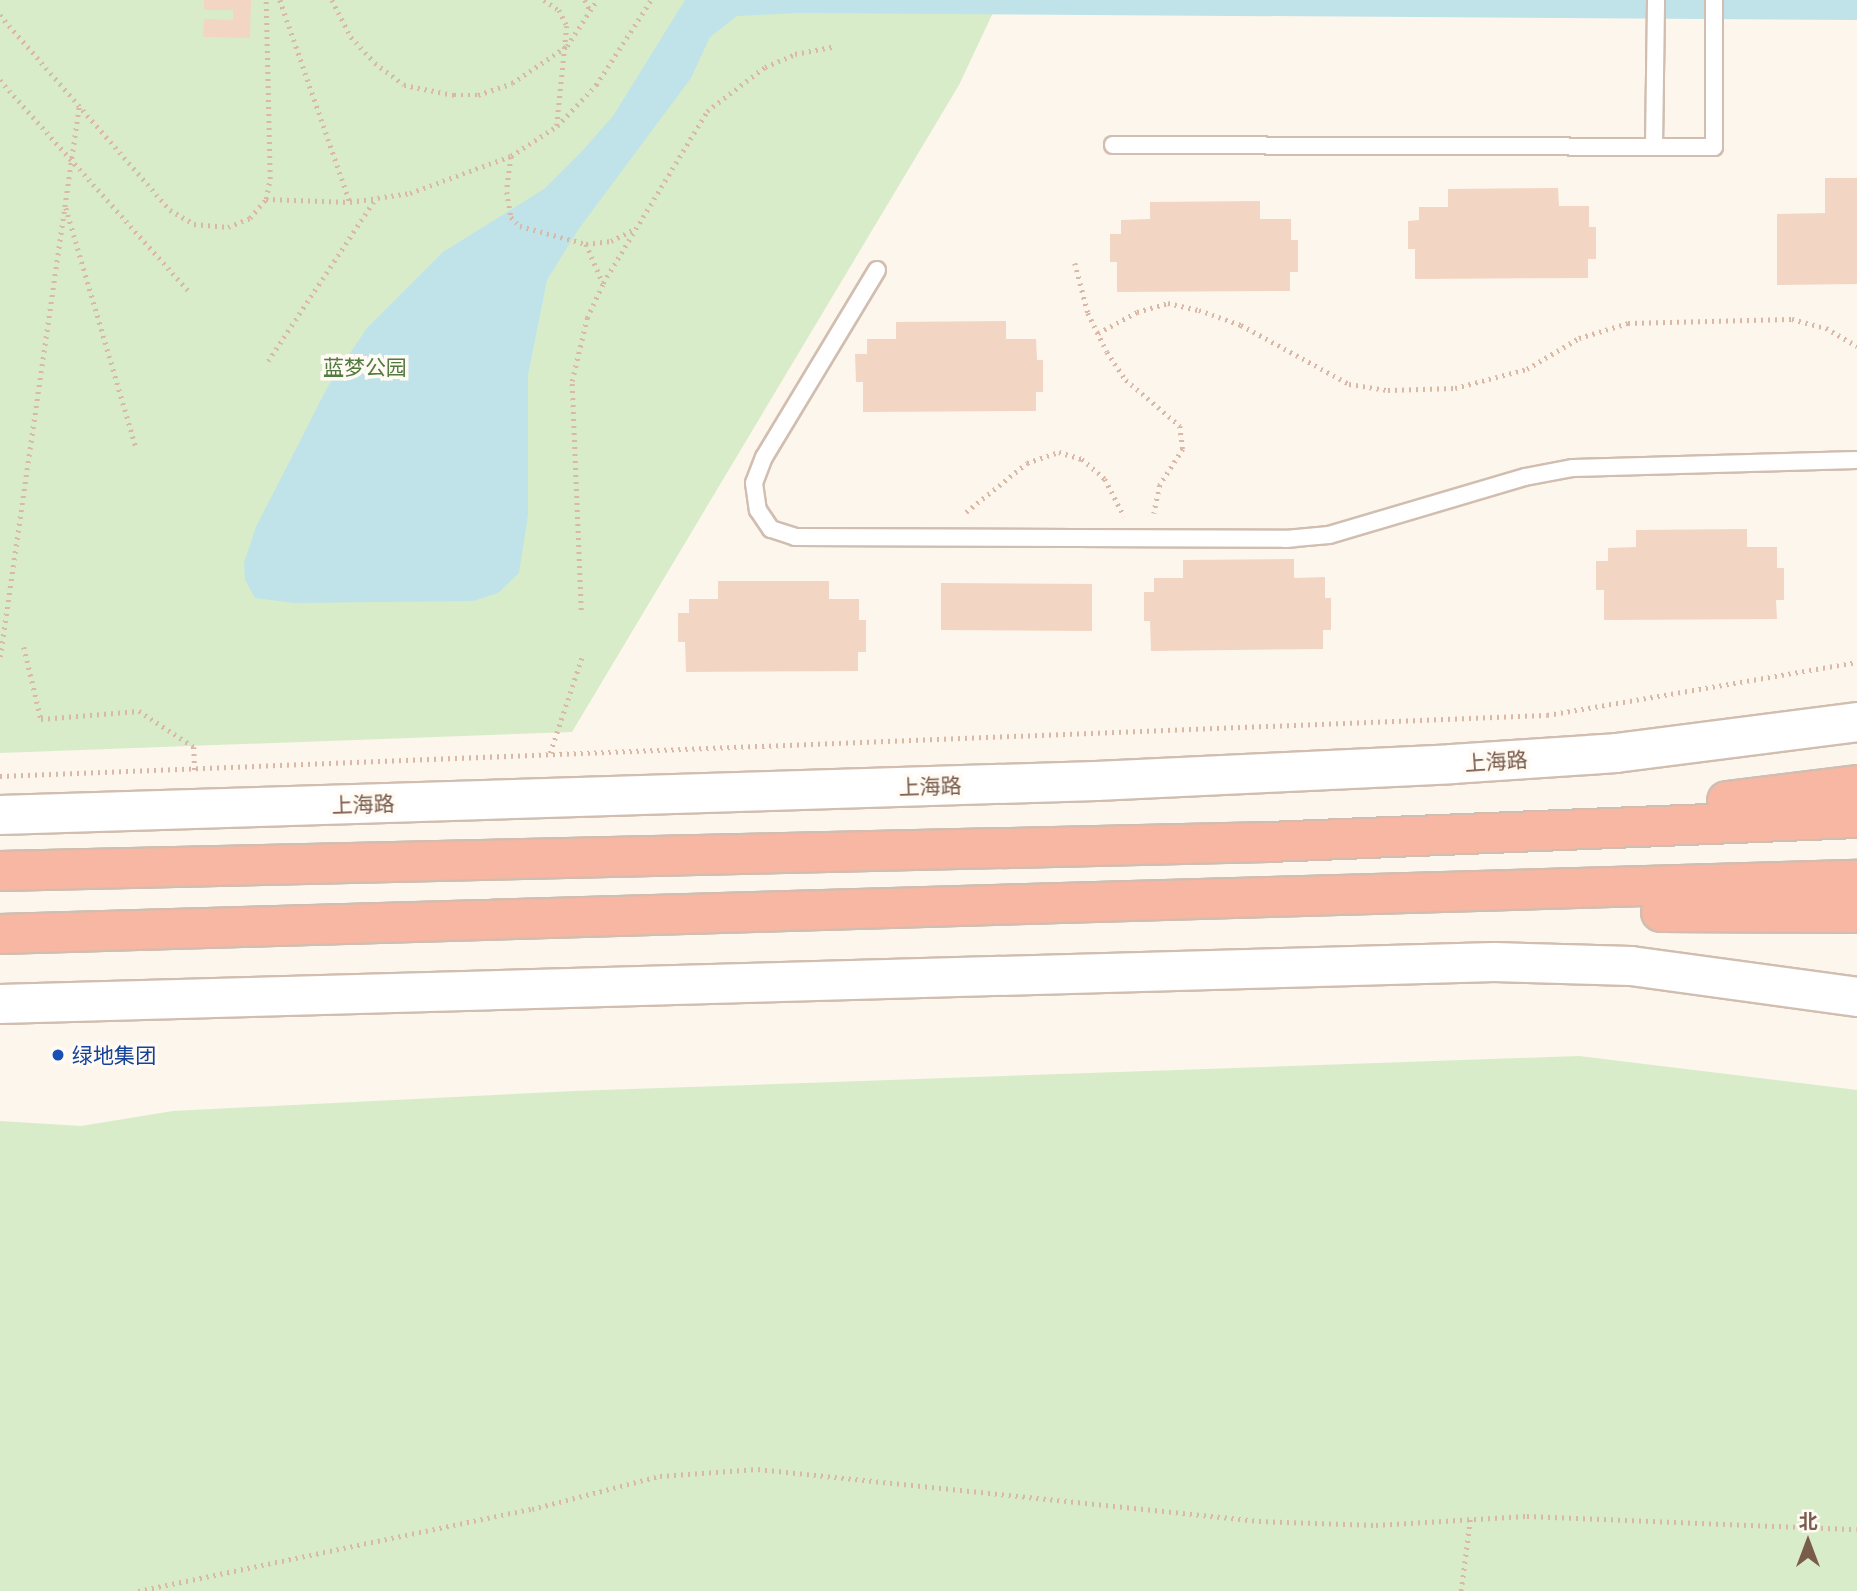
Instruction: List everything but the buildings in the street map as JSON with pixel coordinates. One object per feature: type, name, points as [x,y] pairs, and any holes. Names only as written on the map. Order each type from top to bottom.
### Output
[{"type":"highway","points":[[1519,832],[1857,785]]},
{"type":"highway","points":[[0,870],[1269,842],[1857,818]]},
{"type":"highway","points":[[0,934],[1266,900],[1857,880]]},
{"type":"highway","points":[[1546,891],[1648,912],[1857,913]]},
{"type":"main road","name":"上海路","points":[[0,815],[1082,782],[1425,765],[1616,753],[1857,722]]},
{"type":"main road","points":[[0,1004],[1493,962],[1631,966],[1857,997]]},
{"type":"lane","points":[[1654,147],[1656,0]]},
{"type":"lane","points":[[1113,145],[1714,147],[1714,0]]},
{"type":"lane","points":[[877,270],[764,457],[754,483],[758,510],[771,529],[794,537],[1141,538],[1329,535],[1525,477],[1573,468],[1857,460]]},
{"type":"path","points":[[0,15],[170,210],[194,224],[228,227],[250,218],[266,199],[270,179],[266,0]]},
{"type":"path","points":[[280,0],[350,202]]},
{"type":"path","points":[[332,0],[351,37],[375,63],[404,85],[425,93],[478,95],[512,83],[567,46],[597,0]]},
{"type":"path","points":[[544,0],[559,10],[567,26],[557,126]]},
{"type":"path","points":[[585,0],[590,11]]},
{"type":"path","points":[[266,199],[350,202],[410,193],[511,156],[557,126],[596,85],[652,0]]},
{"type":"path","points":[[581,610],[572,381],[576,351],[603,283],[707,111],[765,66],[795,54],[832,47]]},
{"type":"path","points":[[0,80],[188,290]]},
{"type":"path","points":[[0,657],[79,105]]},
{"type":"path","points":[[511,156],[507,192],[511,217],[520,226],[586,244],[611,241],[637,228]]},
{"type":"path","points":[[268,360],[376,198]]},
{"type":"path","points":[[65,203],[136,447]]},
{"type":"path","points":[[586,244],[603,283]]},
{"type":"path","points":[[1075,262],[1098,333],[1126,380],[1180,426],[1183,449],[1160,485],[1141,538]]},
{"type":"path","points":[[1098,333],[1137,312],[1168,303],[1189,307],[1241,324],[1349,384],[1388,390],[1455,388],[1527,369],[1579,338],[1628,323],[1792,319],[1826,328],[1857,346]]},
{"type":"path","points":[[940,537],[988,490],[1027,463],[1059,452],[1082,459],[1105,479],[1141,538]]},
{"type":"path","points":[[24,647],[41,719],[139,712],[194,747],[195,770]]},
{"type":"path","points":[[550,754],[583,654]]},
{"type":"path","points":[[0,776],[1547,715],[1857,662]]},
{"type":"path","points":[[138,1591],[532,1509],[660,1476],[758,1469],[1259,1521],[1376,1525],[1527,1516],[1857,1529]]},
{"type":"path","points":[[1461,1591],[1471,1520]]},
{"type":"green space","name":"蓝梦公园","points":[[0,0],[999,0],[959,85],[572,732],[0,753]]},
{"type":"green space","points":[[1579,1056],[1857,1090],[1857,1591],[0,1591],[0,1121],[81,1126],[173,1111],[574,1091]]},
{"type":"water","points":[[685,0],[1857,0],[1857,20],[799,13],[737,16],[710,37],[691,78],[578,230],[547,280],[528,375],[528,515],[519,573],[498,593],[473,601],[294,603],[255,598],[245,580],[244,563],[256,527],[328,386],[367,328],[443,252],[544,189],[584,149],[613,116]]},
{"type":"place","name":"绿地集团","points":[[58,1055]]}]
